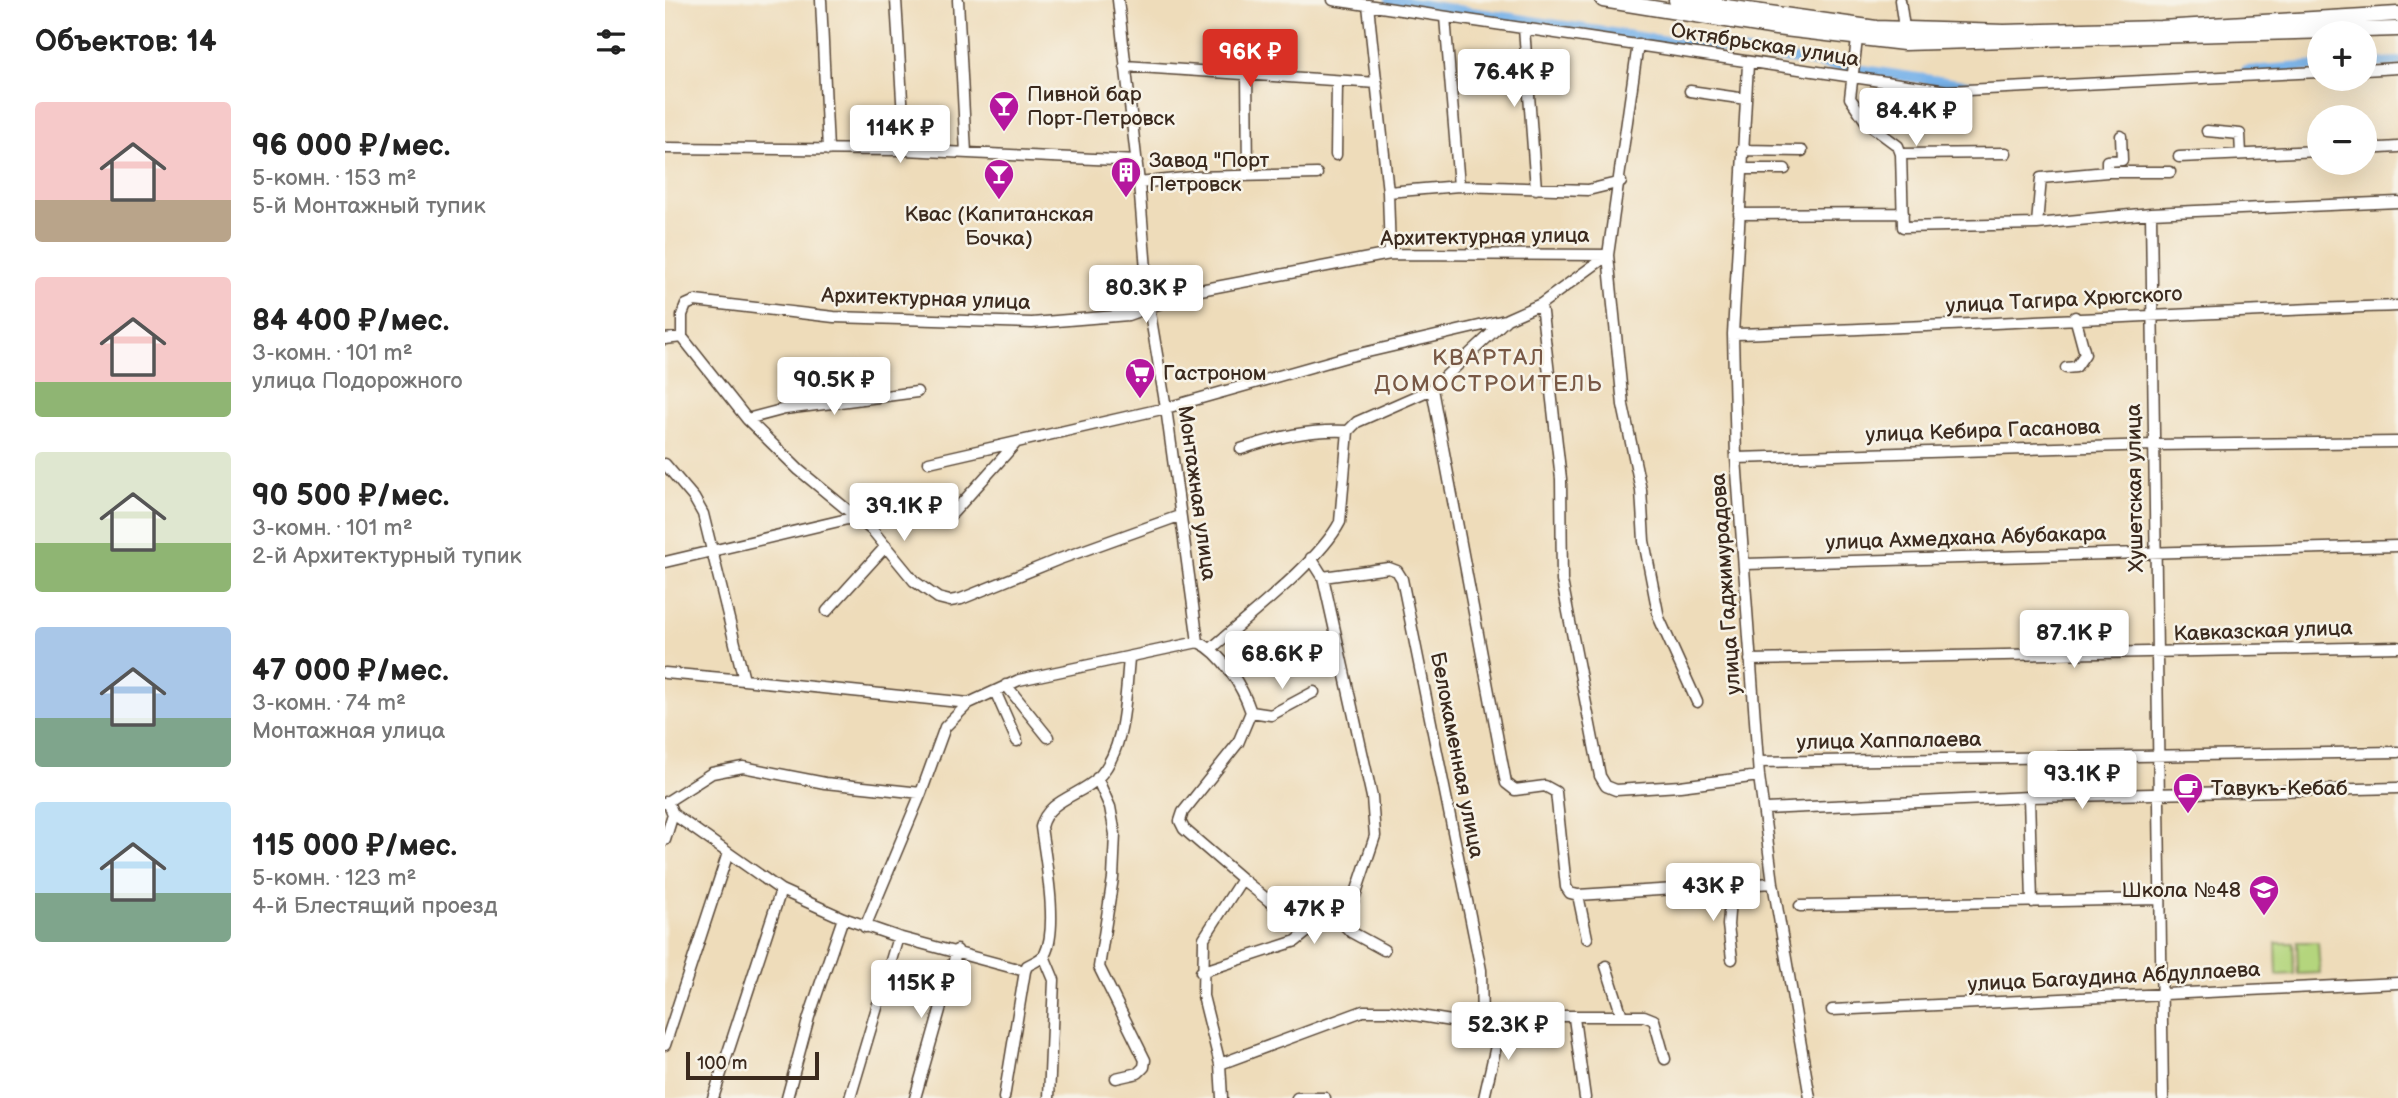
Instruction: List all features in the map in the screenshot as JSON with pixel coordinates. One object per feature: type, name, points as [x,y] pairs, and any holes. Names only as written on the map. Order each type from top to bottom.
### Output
[{"type":"main road","points":[[1603,0],[1682,3],[1858,31],[2003,43],[2398,29]]},
{"type":"main road","points":[[1905,36],[2161,28],[2398,14]]},
{"type":"street","points":[[821,0],[828,150]]},
{"type":"street","points":[[896,0],[905,150]]},
{"type":"street","points":[[958,0],[966,153]]},
{"type":"street","name":"Монтажная улица","points":[[1118,0],[1137,162],[1149,307],[1166,408],[1198,642]]},
{"type":"street","name":"Октябрьская улица","points":[[1333,0],[1638,44],[1748,64],[1947,91],[2307,73]]},
{"type":"street","points":[[1900,0],[1905,36]]},
{"type":"street","points":[[1368,5],[1388,192],[1390,254]]},
{"type":"street","points":[[1445,17],[1459,186]]},
{"type":"street","points":[[1524,28],[1535,189]]},
{"type":"street","points":[[1858,31],[1857,58],[1850,98],[1867,123],[1898,146],[1901,154],[1903,227],[2037,224],[2151,213],[2398,202]]},
{"type":"street","points":[[929,463],[1166,408],[1346,357],[1507,319],[1541,304],[1608,255],[1621,182],[1638,44]]},
{"type":"street","name":"улица Гаджимурадова","points":[[1748,64],[1733,334],[1737,458],[1759,776],[1772,883],[1810,1098]]},
{"type":"street","points":[[1125,66],[1247,73],[1337,83],[1377,83]]},
{"type":"street","points":[[2377,69],[2398,68]]},
{"type":"street","points":[[1247,73],[1248,175]]},
{"type":"street","points":[[1336,155],[1337,83]]},
{"type":"street","points":[[1690,91],[1745,100]]},
{"type":"street","points":[[2207,131],[2240,134],[2241,154]]},
{"type":"street","points":[[2107,172],[2108,161],[2122,160],[2121,136]]},
{"type":"street","points":[[2377,148],[2398,147]]},
{"type":"street","points":[[665,148],[905,150],[1137,162]]},
{"type":"street","points":[[1742,150],[1802,150]]},
{"type":"street","points":[[2179,158],[2307,151]]},
{"type":"street","points":[[1901,154],[2006,153]]},
{"type":"street","points":[[1742,169],[1784,169]]},
{"type":"street","points":[[2037,224],[2041,178],[2107,172],[2170,172]]},
{"type":"street","points":[[1139,183],[1194,177],[1317,174]]},
{"type":"street","points":[[1388,192],[1459,186],[1588,190],[1621,182]]},
{"type":"street","points":[[1739,214],[1903,213]]},
{"type":"street","name":"Хушетская улица","points":[[2151,213],[2163,1098]]},
{"type":"street","name":"Архитектурная улица","points":[[682,337],[682,315],[686,305],[695,301],[834,317],[1032,323],[1128,315],[1195,291],[1390,254],[1608,255],[1623,405],[1641,490],[1644,541],[1659,618],[1697,702]]},
{"type":"street","points":[[1541,304],[1561,479],[1562,581],[1599,776],[1605,786],[1616,790],[1680,786],[1759,776]]},
{"type":"street","name":"улица Тагира Хрюгского","points":[[1733,334],[1987,324],[2152,313],[2398,306]]},
{"type":"street","points":[[2066,368],[2076,367],[2085,354],[2075,317]]},
{"type":"street","points":[[1212,648],[1334,534],[1340,522],[1347,431],[1357,422],[1432,389],[1507,319]]},
{"type":"street","points":[[665,339],[682,337],[747,419],[799,470],[856,517],[886,546],[914,581],[937,598],[950,601],[1179,516]]},
{"type":"street","points":[[1432,389],[1506,783],[1509,788],[1515,790],[1545,786],[1556,792],[1566,887],[1574,894],[1587,938]]},
{"type":"street","points":[[747,419],[785,409],[918,392]]},
{"type":"street","points":[[1241,449],[1321,429],[1347,431]]},
{"type":"street","name":"улица Кебира Гасанова","points":[[1737,458],[2154,445],[2398,442]]},
{"type":"street","points":[[952,514],[1015,444]]},
{"type":"street","points":[[665,464],[703,514],[744,680]]},
{"type":"street","points":[[665,562],[856,517]]},
{"type":"street","points":[[827,611],[886,546]]},
{"type":"street","name":"улица Ахмедхана Абубакара","points":[[1746,564],[2398,546]]},
{"type":"street","points":[[1311,558],[1323,577],[1372,797],[1375,836],[1345,926],[1350,932],[1384,950]]},
{"type":"street","name":"Белокаменная улица","points":[[1323,577],[1389,568],[1397,571],[1402,579],[1481,970],[1482,1022]]},
{"type":"street","points":[[866,927],[945,727],[968,703],[1006,685],[1076,667],[1129,659],[1198,642],[1212,648],[1247,699],[1251,712],[1238,743],[1183,812],[1180,821],[1184,829],[1307,932],[1296,941],[1201,972]]},
{"type":"street","name":"Кавказская улица","points":[[1750,660],[2398,647]]},
{"type":"street","points":[[1049,1098],[1054,980],[1044,956],[1051,912],[1041,827],[1043,816],[1050,808],[1097,778],[1111,758],[1119,732],[1129,659]]},
{"type":"street","points":[[665,673],[968,703]]},
{"type":"street","points":[[1006,685],[1048,737]]},
{"type":"street","points":[[995,691],[1017,741]]},
{"type":"street","points":[[1251,712],[1271,715],[1314,692]]},
{"type":"street","name":"улица Хаппалаева","points":[[1758,762],[2398,752]]},
{"type":"street","points":[[921,793],[825,783],[743,767],[712,773],[667,802],[673,814],[781,890],[866,927],[957,950],[1025,971]]},
{"type":"street","points":[[1097,778],[1110,807],[1115,834],[1113,878],[1099,967],[1145,1060],[1144,1067],[1138,1073],[1116,1078]]},
{"type":"street","points":[[1765,809],[2029,797],[2398,788]]},
{"type":"street","points":[[2029,797],[2032,902]]},
{"type":"street","points":[[665,840],[673,814]]},
{"type":"street","points":[[665,1045],[728,853]]},
{"type":"street","points":[[1222,1098],[1220,1064],[1203,996],[1201,972],[1204,938],[1242,879]]},
{"type":"street","points":[[1574,894],[1772,883]]},
{"type":"street","points":[[1731,886],[1728,925],[1732,960]]},
{"type":"street","points":[[713,1098],[781,890]]},
{"type":"street","points":[[1800,906],[2159,899]]},
{"type":"street","points":[[787,1098],[809,1017],[843,918]]},
{"type":"street","points":[[850,1098],[898,937]]},
{"type":"street","points":[[915,1098],[957,950]]},
{"type":"street","points":[[1004,1098],[1025,971],[1027,966],[1044,956]]},
{"type":"street","points":[[1606,966],[1622,1016]]},
{"type":"street","name":"улица Багаудина Абдуллаева","points":[[1832,1010],[2398,983]]},
{"type":"street","points":[[1220,1064],[1363,1011],[1390,1011],[1457,1022],[1533,1016],[1644,1016],[1654,1020],[1665,1059]]},
{"type":"street","points":[[1573,1018],[1585,1098]]},
{"type":"street","points":[[1484,1098],[1502,1020]]},
{"type":"street","points":[[1297,1098],[1325,1098]]},
{"type":"green space","points":[[2297,942],[2318,942],[2320,973],[2298,974]]},
{"type":"green space","points":[[2276,943],[2293,943],[2294,974],[2277,975]]},
{"type":"waterway","points":[[1390,0],[1972,86]]},
{"type":"waterway","points":[[2377,63],[2398,62]]},
{"type":"waterway","points":[[2246,71],[2307,67]]},
{"type":"place","name":"Пивной бар Порт-Петровск","points":[[1004,133]]},
{"type":"place","name":"Завод \"Порт Петровск","points":[[1126,199]]},
{"type":"place","name":"Квас (Капитанская Бочка)","points":[[999,201]]},
{"type":"place","name":"Гастроном","points":[[1140,400]]},
{"type":"place","name":"Тавукъ-Кебаб","points":[[2188,815]]},
{"type":"place","name":"Школа №48","points":[[2264,917]]},
{"type":"district","name":"КВАРТАЛ ДОМОСТРОИТЕЛЬ","points":[[1489,371]]}]
